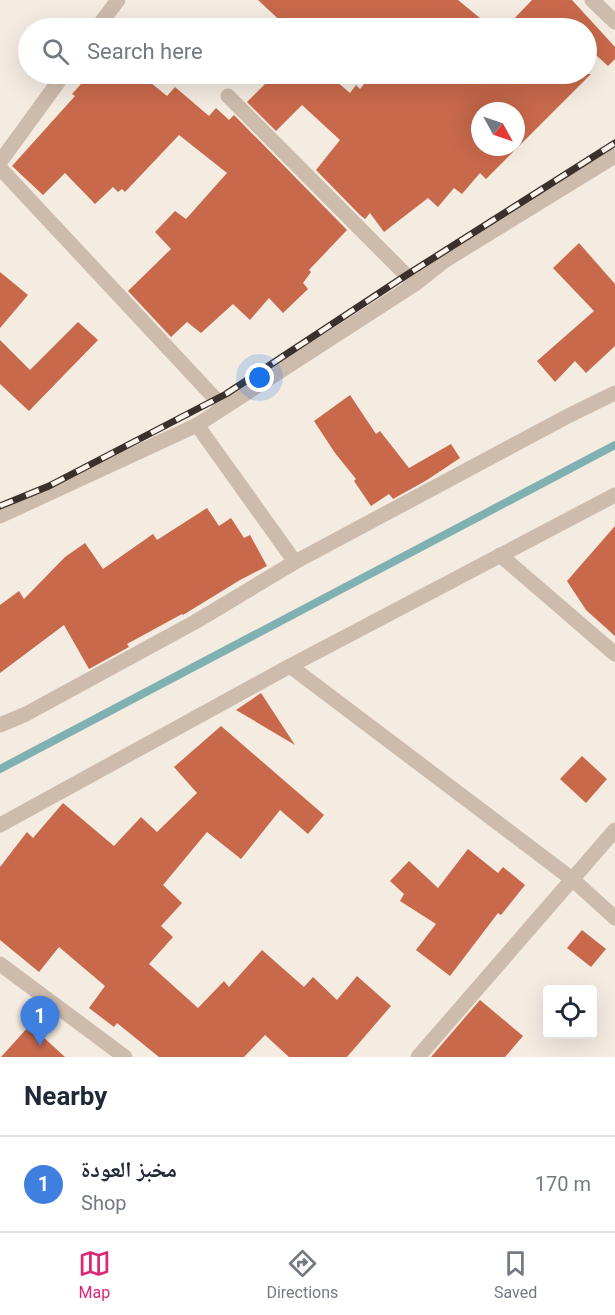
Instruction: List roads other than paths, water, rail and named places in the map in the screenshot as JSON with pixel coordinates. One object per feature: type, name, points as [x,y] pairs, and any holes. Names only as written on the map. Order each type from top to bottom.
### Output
[{"type":"street","points":[[104,18],[118,0]]},
{"type":"street","points":[[591,0],[615,22]]},
{"type":"street","points":[[0,162],[57,84]]},
{"type":"street","points":[[228,96],[415,284]]},
{"type":"street","points":[[0,516],[197,425],[415,284],[444,261],[615,156]]},
{"type":"street","points":[[0,168],[223,407]]},
{"type":"street","points":[[0,725],[26,714],[195,622],[296,562],[615,393]]},
{"type":"street","points":[[197,425],[296,562]]},
{"type":"street","points":[[0,825],[290,666],[615,495]]},
{"type":"street","points":[[500,555],[615,654]]},
{"type":"street","points":[[290,666],[572,879],[615,918]]},
{"type":"street","points":[[418,1057],[615,830]]},
{"type":"street","points":[[0,964],[125,1057]]},
{"type":"waterway","points":[[0,769],[615,445]]},
{"type":"railway","points":[[0,506],[49,486],[226,394],[405,276],[615,143]]},
{"type":"place","name":"مخبز العودة","points":[[40,1046]]}]
